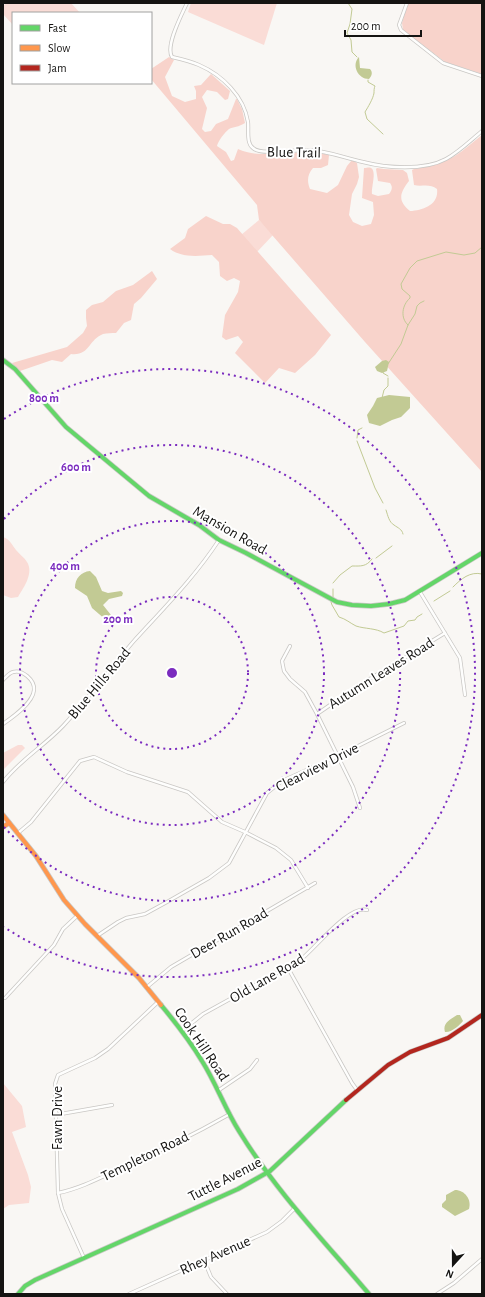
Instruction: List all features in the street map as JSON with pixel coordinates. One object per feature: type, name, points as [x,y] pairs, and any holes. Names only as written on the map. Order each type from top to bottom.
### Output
[{"type":"street","name":"Blue Trail","points":[[187,3],[170,46],[172,57],[190,61],[204,67],[228,84],[241,102],[248,121],[250,145],[253,149],[258,151],[312,150],[378,166],[409,167],[442,161],[458,151],[482,131]]},
{"type":"street","points":[[407,3],[399,25],[401,30],[443,63],[482,76]]},
{"type":"street","name":"Mansion Road","points":[[3,360],[15,369],[63,424],[156,501],[199,525],[219,540],[330,599],[343,604],[359,606],[397,603],[420,592],[482,553]]},
{"type":"street","name":"Blue Hills Road","points":[[3,782],[19,764],[45,743],[68,720],[131,645],[176,596],[219,540]]},
{"type":"street","points":[[420,592],[460,658],[465,696]]},
{"type":"street","name":"Autumn Leaves Road","points":[[318,714],[360,684],[445,633]]},
{"type":"street","points":[[290,646],[282,661],[284,670],[290,679],[305,692],[318,714],[353,787],[360,808]]},
{"type":"street","points":[[3,680],[13,672],[19,672],[31,680],[34,686],[34,691],[24,707],[3,724]]},
{"type":"street","name":"Clearview Drive","points":[[97,936],[126,918],[145,914],[209,878],[229,863],[267,792],[282,781],[338,756],[404,723]]},
{"type":"street","points":[[18,833],[31,822],[80,761],[94,756],[127,772],[188,792],[222,822],[276,848],[291,860],[308,888]]},
{"type":"street","name":"Cook Hill Road","points":[[3,815],[40,862],[61,897],[77,916],[147,988],[182,1031],[203,1062],[245,1141],[267,1173],[369,1294]]},
{"type":"street","points":[[3,827],[9,823]]},
{"type":"street","name":"Deer Run Road","points":[[147,988],[171,967],[315,884]]},
{"type":"street","name":"Old Lane Road","points":[[182,1031],[203,1014],[288,968],[310,953],[349,914],[361,909],[367,910]]},
{"type":"street","points":[[6,998],[54,945],[63,929],[77,916]]},
{"type":"street","points":[[288,968],[357,1090]]},
{"type":"street","name":"Fawn Drive","points":[[84,1258],[62,1209],[58,1193],[55,1084],[58,1076],[108,1050],[158,1002]]},
{"type":"street","name":"Tuttle Avenue","points":[[19,1294],[28,1284],[238,1189],[267,1173],[357,1090],[399,1058],[410,1052],[448,1038],[482,1015]]},
{"type":"street","points":[[219,1090],[252,1068],[257,1060]]},
{"type":"street","points":[[55,1115],[112,1105]]},
{"type":"street","name":"Templeton Road","points":[[58,1193],[69,1191],[87,1184],[140,1160],[230,1114]]},
{"type":"street","name":"Rhey Avenue","points":[[129,1294],[271,1230],[295,1208]]},
{"type":"street","points":[[437,1294],[454,1283],[482,1259]]},
{"type":"street","points":[[204,1260],[212,1277],[227,1294]]},
{"type":"shaded area","points":[[6,3],[71,3],[79,12],[12,12],[12,24],[3,14],[3,6]]},
{"type":"shaded area","points":[[191,3],[277,3],[264,45],[188,12]]},
{"type":"shaded area","points":[[408,3],[482,3],[482,74],[445,62],[403,30],[402,23]]},
{"type":"shaded area","points":[[169,57],[174,60],[165,77],[172,96],[185,102],[196,99],[196,91],[194,86],[201,85],[211,74],[230,91],[228,99],[225,100],[217,92],[207,90],[202,97],[207,108],[202,129],[205,132],[211,131],[216,124],[228,119],[237,99],[242,109],[245,123],[229,129],[217,146],[226,152],[231,161],[234,160],[238,149],[259,154],[306,152],[329,155],[328,165],[321,168],[313,168],[308,178],[310,189],[327,193],[338,185],[347,166],[352,160],[357,163],[359,177],[352,194],[349,215],[353,222],[362,226],[371,224],[374,215],[373,202],[362,198],[364,168],[370,168],[374,172],[372,194],[378,196],[389,194],[392,187],[390,183],[378,181],[376,169],[403,170],[407,173],[409,181],[403,190],[401,197],[403,204],[410,211],[425,208],[433,203],[437,194],[437,189],[429,186],[414,185],[412,170],[444,162],[458,154],[482,135],[482,472],[365,342],[259,220],[257,205],[152,80],[152,68]]},
{"type":"shaded area","points":[[359,57],[360,68],[370,69],[372,71],[369,79],[362,77],[357,71],[356,64]]},
{"type":"shaded area","points":[[206,216],[223,224],[230,224],[237,228],[331,335],[315,355],[295,373],[279,368],[265,383],[235,353],[243,342],[238,336],[226,340],[222,337],[225,315],[238,292],[240,281],[234,278],[227,281],[220,276],[219,262],[212,255],[185,255],[170,249],[185,238],[188,229]]},
{"type":"shaded area","points":[[259,220],[273,235],[257,252],[241,235]]},
{"type":"shaded area","points":[[152,271],[157,279],[134,304],[131,320],[124,323],[116,333],[103,334],[94,340],[82,353],[71,354],[62,362],[52,360],[20,371],[12,363],[67,347],[83,333],[87,326],[86,310],[92,305],[103,302],[116,291],[133,285]]},
{"type":"shaded area","points":[[386,360],[389,362],[387,371],[382,373],[377,371],[375,367],[382,361]]},
{"type":"shaded area","points":[[389,395],[410,397],[410,408],[401,417],[380,426],[369,423],[367,415],[377,398]]},
{"type":"shaded area","points":[[3,537],[9,541],[26,560],[29,566],[29,575],[18,597],[11,598],[3,595]]},
{"type":"shaded area","points":[[90,571],[96,577],[102,591],[108,593],[121,591],[123,593],[122,596],[109,599],[103,605],[111,615],[112,619],[106,620],[92,608],[87,596],[75,588],[77,578]]},
{"type":"shaded area","points":[[18,745],[22,745],[25,748],[3,770],[3,753]]},
{"type":"shaded area","points":[[457,1015],[460,1015],[463,1021],[458,1027],[445,1032],[444,1029],[446,1024]]},
{"type":"shaded area","points":[[3,1083],[22,1106],[26,1127],[12,1132],[31,1187],[29,1203],[9,1205],[3,1209]]},
{"type":"shaded area","points":[[455,1190],[459,1190],[467,1196],[470,1206],[469,1209],[455,1216],[442,1207],[442,1204],[446,1200],[446,1195]]},
{"type":"waterway","points":[[348,3],[352,9],[347,33],[351,40],[352,52],[357,57]]},
{"type":"waterway","points":[[368,80],[368,82],[375,86],[373,98],[365,112],[367,119],[383,134]]},
{"type":"waterway","points":[[408,325],[405,322],[403,312],[405,304],[410,296],[402,289],[401,284],[410,268],[417,261],[446,252],[464,255],[475,253],[482,247]]},
{"type":"waterway","points":[[388,364],[401,344],[408,325],[415,314],[417,306],[424,301]]},
{"type":"waterway","points":[[383,372],[388,376]]},
{"type":"waterway","points":[[382,398],[384,390],[388,386],[388,378]]},
{"type":"waterway","points":[[357,438],[358,430],[362,428]]},
{"type":"waterway","points":[[357,441],[375,488],[383,503]]},
{"type":"waterway","points":[[386,510],[392,524],[401,530],[403,534]]},
{"type":"waterway","points":[[376,558],[392,546]]},
{"type":"waterway","points":[[333,583],[340,575],[352,566],[365,565],[372,559]]},
{"type":"waterway","points":[[453,587],[470,575],[478,573],[482,574]]},
{"type":"waterway","points":[[333,589],[333,597]]},
{"type":"waterway","points":[[434,601],[450,591]]},
{"type":"waterway","points":[[331,602],[339,617],[356,626],[378,630],[384,633],[404,626],[408,621],[415,620],[422,614]]},
{"type":"traffic: fast","points":[[3,360],[15,369],[66,427],[149,496],[199,525],[219,540],[337,602],[352,605],[371,606],[405,600],[482,553]]},
{"type":"traffic: fast","points":[[161,1005],[183,1032],[207,1069],[234,1123],[268,1174],[284,1195],[369,1294]]},
{"type":"traffic: fast","points":[[18,1294],[25,1286],[35,1280],[238,1189],[270,1171],[346,1100]]},
{"type":"traffic: slow","points":[[3,815],[36,856],[64,900],[85,924],[139,978],[161,1005]]},
{"type":"traffic: slow","points":[[3,827],[9,823]]},
{"type":"traffic: jam","points":[[346,1100],[388,1065],[410,1052],[448,1038],[482,1015]]}]
